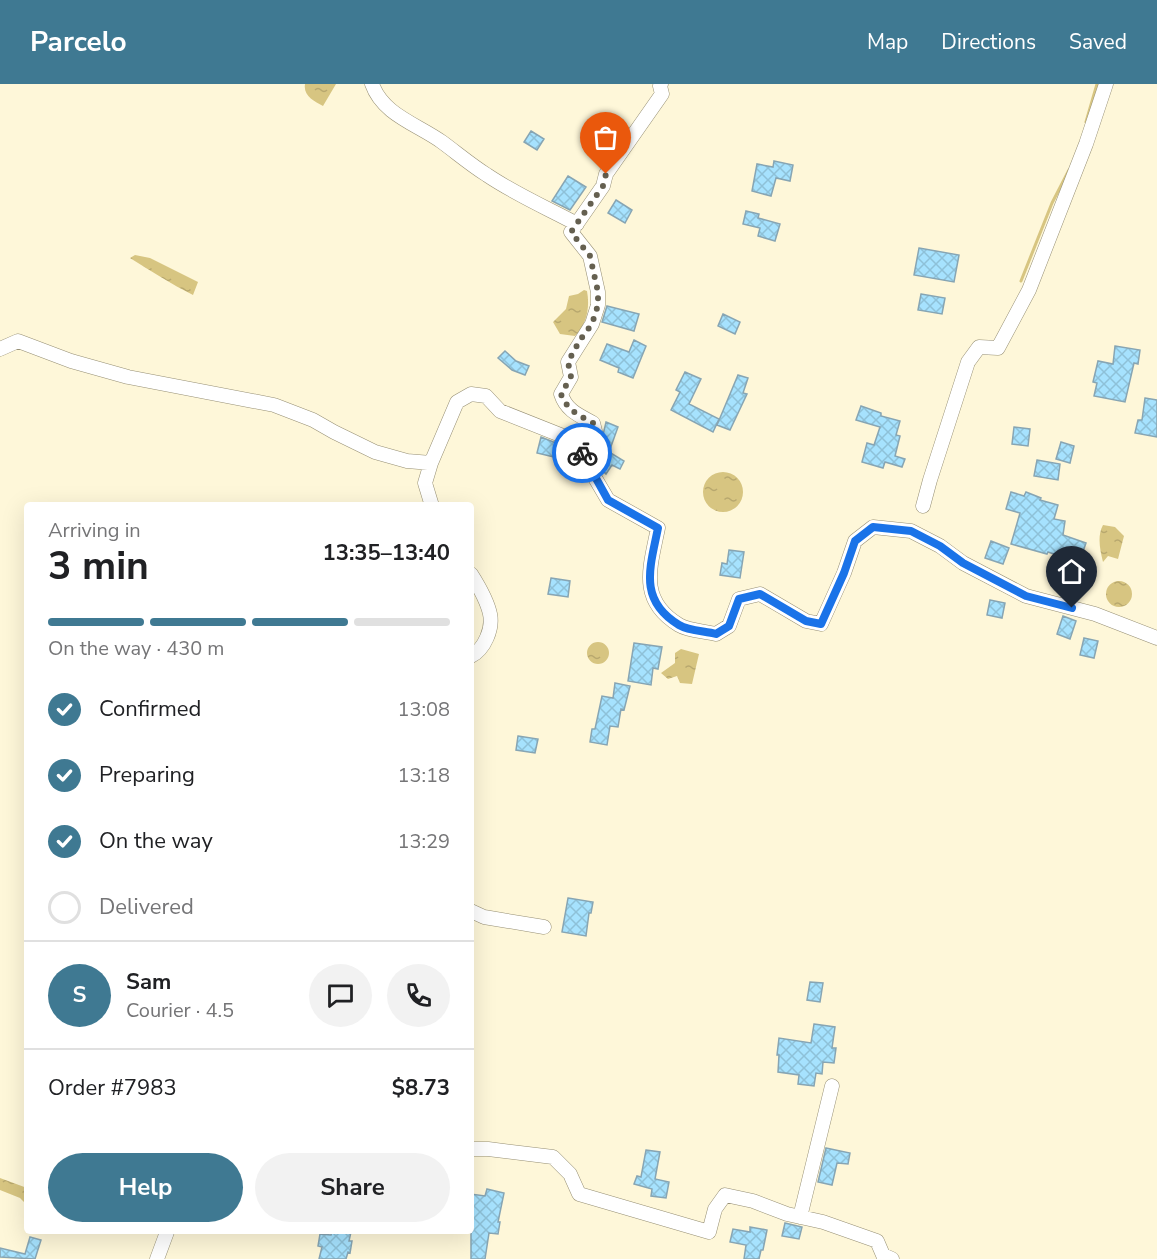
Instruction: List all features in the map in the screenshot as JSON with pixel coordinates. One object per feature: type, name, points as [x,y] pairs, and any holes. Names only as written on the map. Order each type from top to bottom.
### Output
[{"type":"street","points":[[372,84],[388,109],[408,123],[441,142],[488,176],[577,224]]},
{"type":"street","points":[[431,502],[425,483],[431,463],[457,402],[471,394],[486,396],[500,411],[578,442],[590,441],[595,431],[593,423],[575,414],[565,405],[561,394],[571,377],[568,362],[592,324],[598,305],[598,292],[590,256],[571,232],[603,186],[606,174],[662,94],[661,84]]},
{"type":"street","points":[[923,507],[968,362],[979,347],[998,348],[1029,290],[1086,144],[1106,84]]},
{"type":"street","points":[[0,349],[18,341],[71,361],[128,377],[274,405],[313,420],[375,452],[407,461],[431,463]]},
{"type":"street","points":[[578,442],[588,466],[608,500],[658,528],[649,571],[649,586],[656,606],[680,626],[716,634],[729,626],[739,599],[760,594],[806,621],[821,624],[844,573],[855,541],[873,527],[911,531],[940,546],[963,563],[1026,596],[1095,614],[1157,638]]},
{"type":"street","points":[[474,578],[490,615],[488,638],[474,655]]},
{"type":"street","points":[[474,912],[484,917],[544,927]]},
{"type":"street","points":[[800,1217],[832,1086]]},
{"type":"street","points":[[474,1149],[553,1157],[570,1174],[579,1194],[709,1232],[715,1209],[725,1195],[753,1201],[787,1214],[849,1230],[877,1241],[883,1255],[892,1259]]},
{"type":"street","points":[[158,1259],[166,1234]]},
{"type":"water","points":[[305,84],[336,84],[323,106],[307,95]]},
{"type":"water","points":[[135,255],[150,258],[198,282],[193,295],[130,258]]},
{"type":"water","points":[[587,291],[588,303],[587,315],[582,326],[575,336],[560,334],[553,322],[566,309],[569,296]]},
{"type":"water","points":[[723,472],[737,478],[743,492],[737,506],[723,512],[709,506],[703,492],[709,478]]},
{"type":"water","points":[[1103,525],[1115,527],[1124,536],[1118,559],[1108,556],[1103,562],[1100,538]]},
{"type":"water","points":[[1119,581],[1128,585],[1132,594],[1128,603],[1119,607],[1110,603],[1106,594],[1110,585]]},
{"type":"water","points":[[598,642],[606,645],[609,653],[606,661],[598,664],[590,661],[587,653],[590,645]]},
{"type":"water","points":[[681,649],[699,654],[692,684],[680,683],[677,676],[668,679],[661,673],[675,663],[675,653]]},
{"type":"water","points":[[0,1178],[24,1187],[24,1202],[20,1198],[0,1190]]},
{"type":"building","points":[[531,131],[544,139],[537,150],[524,142]]},
{"type":"building","points":[[774,161],[793,165],[790,181],[776,178],[771,196],[752,191],[757,164],[773,167]]},
{"type":"building","points":[[568,176],[586,187],[570,210],[552,201]]},
{"type":"building","points":[[616,200],[632,210],[625,223],[608,213]]},
{"type":"building","points":[[746,211],[759,214],[758,218],[780,224],[775,241],[758,236],[760,228],[743,224]]},
{"type":"building","points":[[919,248],[959,255],[954,282],[914,275]]},
{"type":"building","points":[[921,294],[945,298],[942,314],[918,310]]},
{"type":"building","points":[[607,306],[639,314],[634,331],[602,322]]},
{"type":"building","points":[[723,314],[740,322],[735,334],[718,326]]},
{"type":"building","points":[[634,340],[646,346],[633,378],[618,372],[619,368],[600,360],[607,344],[629,352]]},
{"type":"building","points":[[1115,346],[1140,350],[1138,364],[1134,363],[1125,402],[1094,396],[1097,383],[1093,382],[1098,361],[1113,364]]},
{"type":"building","points":[[505,351],[516,361],[529,366],[525,375],[512,370],[498,358]]},
{"type":"building","points":[[685,372],[701,379],[689,404],[719,419],[713,432],[671,410],[680,392],[676,390]]},
{"type":"building","points":[[738,375],[748,378],[743,393],[747,394],[730,430],[717,425]]},
{"type":"building","points":[[1145,398],[1157,400],[1157,437],[1135,433],[1138,420],[1142,420]]},
{"type":"building","points":[[861,406],[881,413],[881,416],[900,421],[896,435],[900,436],[895,456],[905,459],[902,467],[885,462],[883,468],[862,462],[867,443],[874,445],[880,427],[856,420]]},
{"type":"building","points":[[606,422],[618,427],[609,452],[624,461],[620,469],[612,465],[606,474],[599,467],[604,460],[594,456],[592,452],[598,446]]},
{"type":"building","points":[[1014,427],[1030,429],[1028,446],[1012,444]]},
{"type":"building","points":[[541,437],[571,449],[575,458],[537,453]]},
{"type":"building","points":[[1061,442],[1074,446],[1070,463],[1056,459]]},
{"type":"building","points":[[1037,460],[1060,464],[1058,480],[1034,476]]},
{"type":"building","points":[[1011,492],[1024,496],[1026,492],[1041,498],[1040,500],[1058,505],[1054,519],[1065,521],[1063,535],[1086,543],[1079,563],[1048,552],[1047,554],[1011,544],[1020,513],[1006,509]]},
{"type":"building","points":[[991,541],[1009,548],[1003,564],[985,558]]},
{"type":"building","points":[[729,550],[744,552],[740,578],[720,575],[722,563],[727,564]]},
{"type":"building","points":[[551,578],[570,581],[568,597],[548,594]]},
{"type":"building","points":[[990,600],[1005,603],[1002,618],[987,615]]},
{"type":"building","points":[[1063,616],[1076,621],[1070,639],[1057,634]]},
{"type":"building","points":[[1084,638],[1098,641],[1094,658],[1080,655]]},
{"type":"building","points":[[634,643],[662,647],[658,669],[653,668],[651,685],[628,681]]},
{"type":"building","points":[[615,683],[630,686],[624,710],[621,709],[618,727],[610,726],[607,745],[590,742],[602,696],[613,698]]},
{"type":"building","points":[[518,736],[538,739],[535,753],[516,750]]},
{"type":"building","points":[[568,898],[593,902],[586,936],[562,932]]},
{"type":"building","points":[[810,982],[823,983],[820,1002],[807,1000]]},
{"type":"building","points":[[814,1024],[835,1027],[832,1048],[836,1048],[834,1063],[823,1062],[822,1074],[816,1073],[814,1086],[798,1084],[799,1075],[778,1072],[779,1038],[811,1043]]},
{"type":"building","points":[[826,1148],[850,1153],[848,1164],[837,1163],[832,1185],[818,1182]]},
{"type":"building","points":[[646,1150],[660,1152],[655,1179],[669,1182],[666,1198],[651,1196],[652,1189],[634,1184],[637,1176],[641,1177]]},
{"type":"building","points":[[487,1189],[504,1193],[498,1234],[489,1233],[485,1259],[471,1259],[471,1234],[474,1234],[474,1194],[485,1196]]},
{"type":"building","points":[[785,1223],[802,1227],[799,1239],[782,1236]]},
{"type":"building","points":[[750,1227],[767,1230],[759,1259],[744,1259],[746,1245],[730,1242],[733,1229],[750,1232]]},
{"type":"building","points":[[320,1234],[351,1234],[350,1253],[348,1252],[346,1259],[319,1259],[322,1247],[318,1246]]},
{"type":"building","points":[[30,1237],[41,1240],[35,1259],[0,1257],[0,1248],[25,1254]]},
{"type":"waterway","points":[[1086,122],[1097,84]]},
{"type":"waterway","points":[[1021,281],[1052,203],[1069,170]]},
{"type":"way so far","points":[[582,453],[578,442],[590,441],[595,431],[593,423],[575,414],[565,405],[561,394],[571,377],[568,362],[596,315],[598,292],[590,256],[574,239],[571,232],[603,186],[606,174]]},
{"type":"route","points":[[582,453],[608,500],[658,528],[649,571],[649,586],[656,606],[680,626],[716,634],[729,626],[739,599],[760,594],[806,621],[821,624],[844,573],[855,541],[873,527],[911,531],[940,546],[963,563],[1026,596],[1072,608]]}]
